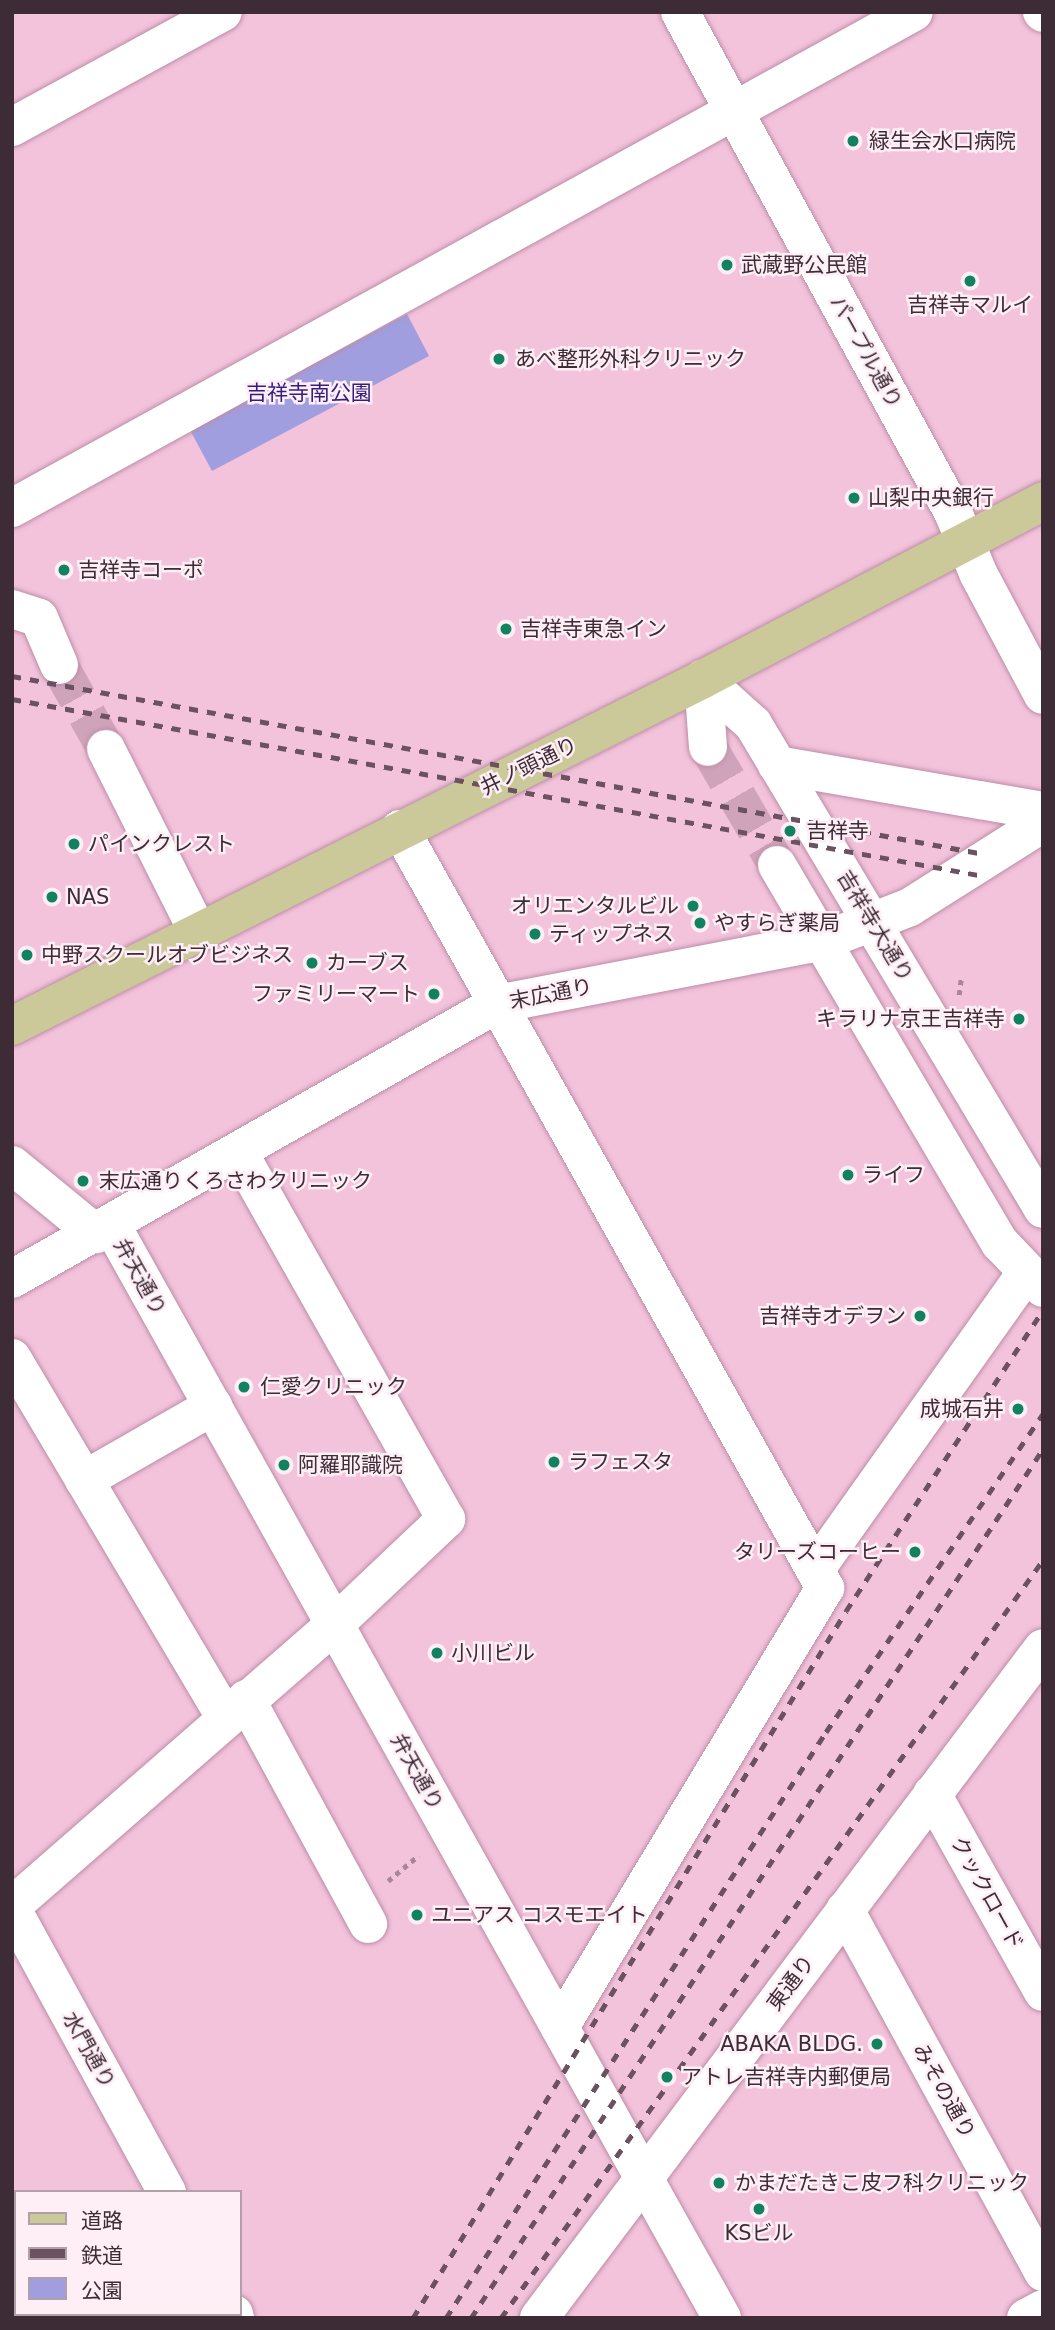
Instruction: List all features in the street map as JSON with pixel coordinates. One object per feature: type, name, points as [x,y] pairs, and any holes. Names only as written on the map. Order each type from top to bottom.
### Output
[{"type":"main road","name":"井ノ頭通り","points":[[12,1026],[703,679],[1043,501]]},
{"type":"street","points":[[12,127],[223,12]]},
{"type":"street","name":"パープル通り","points":[[680,12],[953,512],[964,541],[1043,695]]},
{"type":"street","points":[[12,508],[914,12]]},
{"type":"street","points":[[12,609],[39,618],[59,665]]},
{"type":"street","points":[[703,679],[708,747]]},
{"type":"street","name":"吉祥寺大通り","points":[[703,679],[753,724],[1043,1209]]},
{"type":"street","points":[[106,750],[198,932]]},
{"type":"street","points":[[777,765],[1043,811]]},
{"type":"street","name":"末広通り","points":[[12,1279],[104,1230],[497,1004],[823,941],[910,907],[1043,823]]},
{"type":"street","points":[[400,830],[825,1588],[560,2027]]},
{"type":"street","points":[[777,865],[1000,1243],[1034,1281],[816,1570]]},
{"type":"street","points":[[12,1907],[235,1708],[335,1624],[446,1519],[238,1152]]},
{"type":"street","name":"弁天通り","points":[[12,1165],[104,1230],[213,1406],[722,2318]]},
{"type":"street","points":[[12,1358],[85,1480],[235,1708],[363,1915]]},
{"type":"street","points":[[85,1480],[213,1406]]},
{"type":"street","name":"東通り","points":[[540,2318],[1043,1648]]},
{"type":"street","name":"クックロード","points":[[932,1794],[1028,1933],[1043,1992]]},
{"type":"street","name":"水門通り","points":[[12,1907],[166,2190]]},
{"type":"street","name":"みその通り","points":[[845,1910],[1043,2272]]},
{"type":"street","points":[[1026,2318],[1043,2309]]},
{"type":"path","points":[[363,1915],[450,1830]]},
{"type":"green space","name":"吉祥寺南公園","points":[[407,314],[429,356],[212,471],[190,430]]},
{"type":"tunnel","points":[[59,665],[106,749]]},
{"type":"tunnel","points":[[708,747],[777,865]]},
{"type":"railway","points":[[12,676],[979,853]]},
{"type":"railway","points":[[12,699],[979,875]]},
{"type":"railway","points":[[413,2318],[846,1611],[1043,1310]]},
{"type":"railway","points":[[446,2318],[826,1732],[1043,1414]]},
{"type":"railway","points":[[471,2318],[1043,1449]]},
{"type":"railway","points":[[501,2318],[1043,1560]]},
{"type":"place","name":"緑生会水口病院","points":[[853,141]]},
{"type":"place","name":"武蔵野公民館","points":[[727,265]]},
{"type":"place","name":"吉祥寺マルイ","points":[[970,281]]},
{"type":"place","name":"あべ整形外科クリニック","points":[[499,359]]},
{"type":"place","name":"山梨中央銀行","points":[[854,498]]},
{"type":"place","name":"吉祥寺コーポ","points":[[64,570]]},
{"type":"place","name":"吉祥寺東急イン","points":[[506,629]]},
{"type":"place","name":"吉祥寺","points":[[790,831]]},
{"type":"place","name":"パインクレスト","points":[[74,844]]},
{"type":"place","name":"NAS","points":[[52,897]]},
{"type":"place","name":"オリエンタルビル","points":[[693,906]]},
{"type":"place","name":"やすらぎ薬局","points":[[700,923]]},
{"type":"place","name":"ティップネス","points":[[535,934]]},
{"type":"place","name":"中野スクールオブビジネス","points":[[27,955]]},
{"type":"place","name":"カーブス","points":[[312,963]]},
{"type":"place","name":"ファミリーマート","points":[[434,994]]},
{"type":"place","name":"キラリナ京王吉祥寺","points":[[1019,1019]]},
{"type":"place","name":"ライフ","points":[[848,1175]]},
{"type":"place","name":"末広通りくろさわクリニック","points":[[83,1181]]},
{"type":"place","name":"吉祥寺オデヲン","points":[[920,1316]]},
{"type":"place","name":"仁愛クリニック","points":[[244,1387]]},
{"type":"place","name":"成城石井","points":[[1018,1409]]},
{"type":"place","name":"ラフェスタ","points":[[554,1462]]},
{"type":"place","name":"阿羅耶識院","points":[[284,1465]]},
{"type":"place","name":"タリーズコーヒー","points":[[915,1552]]},
{"type":"place","name":"小川ビル","points":[[437,1653]]},
{"type":"place","name":"ユニアス コスモエイト","points":[[417,1915]]},
{"type":"place","name":"ABAKA BLDG.","points":[[877,2044]]},
{"type":"place","name":"アトレ吉祥寺内郵便局","points":[[667,2077]]},
{"type":"place","name":"かまだたきこ皮フ科クリニック","points":[[719,2183]]},
{"type":"place","name":"KSビル","points":[[759,2209]]}]
